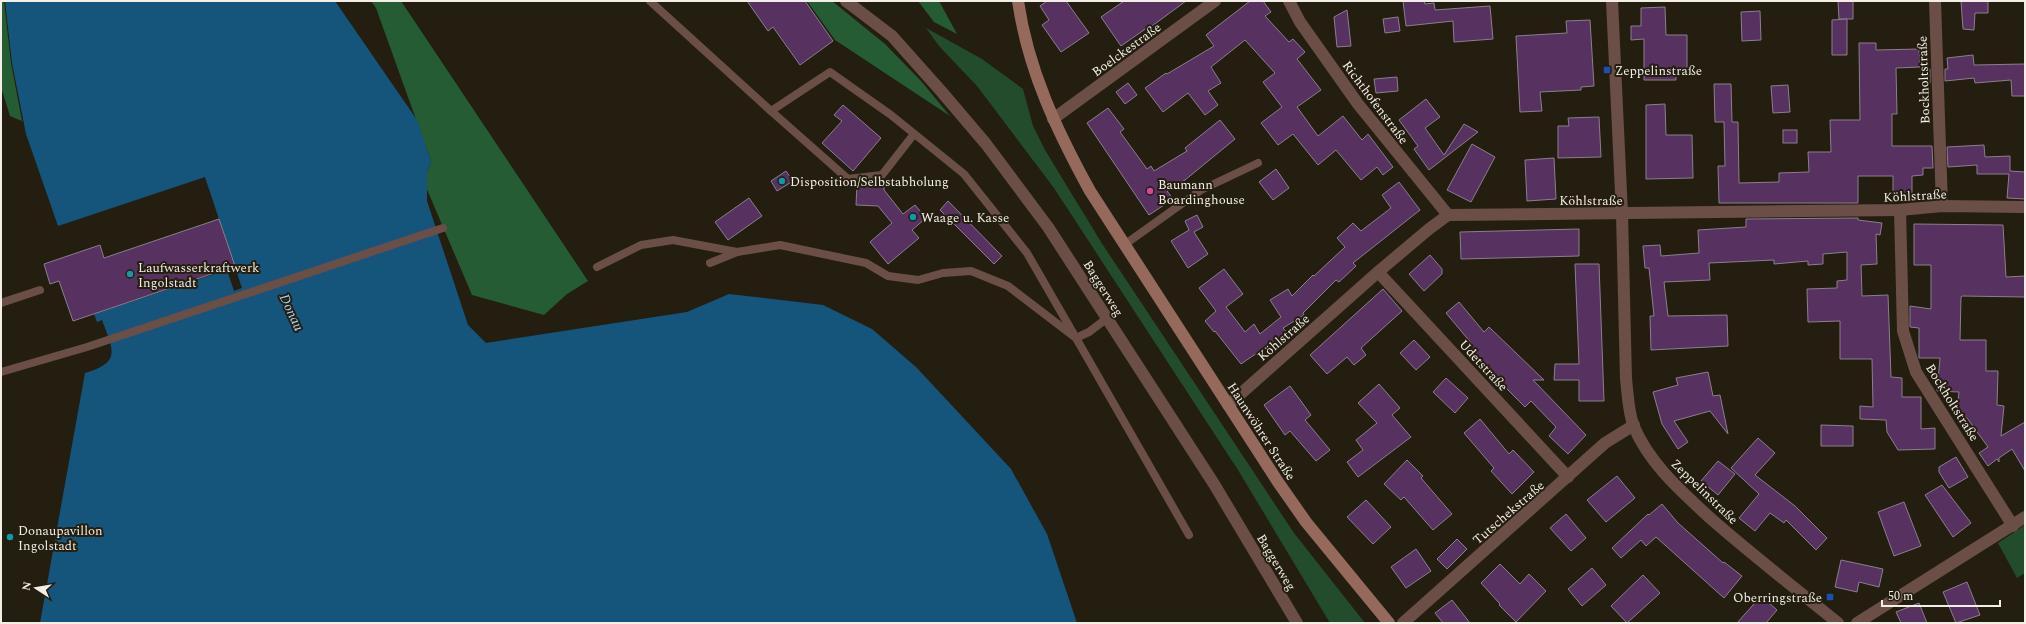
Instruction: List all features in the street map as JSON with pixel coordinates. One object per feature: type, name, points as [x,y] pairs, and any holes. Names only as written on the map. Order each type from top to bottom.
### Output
[{"type":"street","name":"Baggerweg","points":[[846,1],[892,36],[986,144],[1048,227],[1214,484],[1298,623]]},
{"type":"street","name":"Haunwöhrer Straße","points":[[1018,1],[1029,55],[1041,92],[1068,152],[1090,191],[1228,405],[1306,522],[1389,623]]},
{"type":"street","name":"Boelckestraße","points":[[1053,119],[1215,1]]},
{"type":"street","name":"Richthofenstraße","points":[[1289,1],[1300,22],[1358,104],[1448,215]]},
{"type":"street","name":"Zeppelinstraße","points":[[1612,1],[1622,214],[1626,379],[1629,406],[1634,426],[1644,446],[1673,484],[1735,540],[1838,623]]},
{"type":"street","name":"Bockholtstraße","points":[[1935,1],[1942,206]]},
{"type":"street","name":"Köhlstraße","points":[[1228,405],[1378,272],[1448,215],[1900,210],[1942,206],[2025,207]]},
{"type":"street","name":"Bockholtstraße","points":[[1900,210],[1903,331],[1916,372],[2013,526]]},
{"type":"street","name":"Udetstraße","points":[[1378,272],[1568,477]]},
{"type":"street","name":"Tutschekstraße","points":[[1403,623],[1605,443],[1634,426]]},
{"type":"street","points":[[1857,623],[2013,526],[2025,517]]},
{"type":"lane","points":[[650,1],[848,179],[882,175],[914,134]]},
{"type":"lane","points":[[771,111],[830,72],[914,134],[964,174],[1027,253],[1188,535]]},
{"type":"lane","points":[[1124,245],[1201,190],[1258,163]]},
{"type":"lane","points":[[1,372],[101,342],[443,228]]},
{"type":"lane","points":[[597,267],[641,245],[673,240],[737,252]]},
{"type":"lane","points":[[710,264],[737,252],[780,245],[866,263],[888,276],[918,280],[943,273],[971,271],[1008,286],[1076,338]]},
{"type":"lane","points":[[1,303],[40,290]]},
{"type":"lane","points":[[1076,338],[1089,332],[1106,319]]},
{"type":"green space","points":[[1,1],[4,1],[11,63],[22,121],[10,116],[1,87]]},
{"type":"green space","points":[[371,1],[401,1],[588,281],[567,294],[544,315],[472,295],[426,187],[427,173],[431,161],[376,8]]},
{"type":"green space","points":[[807,1],[832,1],[885,44],[921,81],[950,116],[835,40]]},
{"type":"green space","points":[[918,1],[939,1],[957,34],[934,22]]},
{"type":"green space","points":[[926,28],[982,59],[1023,89],[1033,126],[1045,150],[1101,242],[1294,533],[1365,623],[1330,623],[1238,470],[1054,188],[977,86],[939,46]]},
{"type":"green space","points":[[2025,525],[2025,573],[2017,578],[1998,543]]},
{"type":"water","name":"Donau","points":[[5,1],[335,1],[417,120],[431,161],[427,173],[427,201],[468,325],[486,343],[687,312],[729,294],[823,305],[872,329],[916,367],[1011,469],[1047,534],[1077,623],[40,623],[85,373],[97,369],[105,364],[110,359],[112,354],[109,339],[102,320],[97,322],[94,314],[227,270],[234,291],[242,288],[205,177],[58,226],[26,134],[12,63]]},
{"type":"building","points":[[747,1],[805,1],[833,41],[800,65],[773,27],[768,31]]},
{"type":"building","points":[[1047,1],[1066,1],[1089,33],[1061,52],[1042,25],[1049,20],[1040,6]]},
{"type":"building","points":[[1124,1],[1186,1],[1152,26],[1151,25],[1121,46],[1101,17]]},
{"type":"building","points":[[1250,1],[1263,1],[1271,12],[1265,16],[1289,42],[1293,39],[1305,52],[1297,59],[1321,90],[1297,107],[1318,136],[1343,116],[1362,140],[1368,134],[1393,167],[1383,175],[1377,167],[1361,180],[1336,150],[1318,165],[1293,134],[1278,145],[1261,123],[1282,107],[1263,82],[1275,73],[1245,40],[1211,67],[1221,83],[1208,91],[1218,105],[1205,115],[1188,93],[1163,112],[1145,88],[1166,73],[1167,74],[1214,46],[1206,35]]},
{"type":"building","points":[[1403,1],[1424,1],[1425,4],[1434,3],[1435,10],[1490,6],[1493,39],[1454,42],[1453,21],[1406,26]]},
{"type":"building","points":[[1838,1],[1853,1],[1853,19],[1839,19]]},
{"type":"building","points":[[1961,1],[1988,1],[1988,13],[1975,13],[1974,30],[1963,29]]},
{"type":"building","points":[[1665,7],[1666,35],[1687,35],[1687,68],[1676,68],[1676,80],[1644,80],[1644,39],[1631,40],[1631,26],[1641,26],[1641,8]]},
{"type":"building","points":[[1347,10],[1351,46],[1337,47],[1334,17]]},
{"type":"building","points":[[1760,11],[1761,40],[1742,41],[1741,12]]},
{"type":"building","points":[[1398,17],[1400,31],[1385,33],[1383,19]]},
{"type":"building","points":[[1847,19],[1847,55],[1832,55],[1832,20]]},
{"type":"building","points":[[1590,20],[1594,86],[1581,87],[1581,90],[1540,92],[1542,111],[1520,112],[1516,36],[1567,33],[1566,21]]},
{"type":"building","points":[[1859,43],[1876,43],[1876,50],[1919,49],[1920,67],[1896,68],[1897,114],[1892,114],[1892,146],[1932,146],[1933,168],[1923,168],[1923,175],[1912,176],[1912,196],[1893,197],[1893,176],[1858,176],[1858,203],[1719,203],[1718,166],[1725,166],[1724,122],[1715,122],[1714,84],[1731,84],[1732,122],[1738,122],[1739,183],[1779,182],[1779,173],[1809,172],[1808,152],[1831,152],[1830,120],[1860,120]]},
{"type":"building","points":[[1973,55],[1974,65],[2025,64],[2025,96],[2012,96],[2011,80],[1975,83],[1974,78],[1945,81],[1945,69],[1948,69],[1947,58]]},
{"type":"building","points":[[1921,69],[1930,69],[1930,83],[1922,84]]},
{"type":"building","points":[[1397,77],[1398,91],[1376,93],[1374,79]]},
{"type":"building","points":[[1128,83],[1137,95],[1125,104],[1116,92]]},
{"type":"building","points":[[1788,85],[1790,112],[1773,113],[1771,86]]},
{"type":"building","points":[[1426,99],[1440,117],[1425,128],[1444,155],[1464,124],[1478,132],[1429,170],[1414,149],[1418,146],[1399,120]]},
{"type":"building","points":[[1665,104],[1666,135],[1692,135],[1693,178],[1646,179],[1646,105]]},
{"type":"building","points":[[843,105],[881,138],[853,171],[822,143],[842,121],[834,115]]},
{"type":"building","points":[[1108,108],[1124,129],[1120,132],[1147,169],[1151,166],[1154,171],[1187,151],[1185,148],[1220,120],[1235,139],[1185,180],[1167,191],[1173,199],[1149,215],[1087,123]]},
{"type":"building","points":[[1599,117],[1601,157],[1558,158],[1558,126],[1569,126],[1568,118]]},
{"type":"building","points":[[1783,130],[1797,130],[1797,143],[1783,143]]},
{"type":"building","points":[[1472,144],[1495,157],[1471,202],[1447,190]]},
{"type":"building","points":[[1984,145],[1985,157],[2010,156],[2010,171],[2025,172],[2025,199],[2007,198],[2009,174],[1977,174],[1977,165],[1948,167],[1947,147]]},
{"type":"building","points":[[1554,158],[1556,199],[1527,201],[1525,160]]},
{"type":"building","points":[[1276,169],[1289,188],[1273,200],[1259,182]]},
{"type":"building","name":"Disposition/Selbstabholung","points":[[786,171],[793,181],[777,191],[771,181]]},
{"type":"building","points":[[1399,182],[1420,210],[1353,263],[1356,266],[1339,282],[1336,280],[1303,313],[1304,315],[1283,328],[1290,337],[1275,349],[1270,344],[1241,364],[1215,331],[1214,332],[1205,321],[1216,311],[1199,288],[1224,269],[1243,294],[1226,307],[1245,332],[1254,324],[1260,334],[1281,317],[1270,300],[1288,289],[1292,296],[1313,275],[1314,276],[1345,247],[1337,238],[1353,223],[1361,231],[1391,208],[1382,195]]},
{"type":"building","points":[[857,185],[884,185],[884,190],[903,214],[915,205],[926,218],[912,230],[919,238],[888,264],[870,242],[892,223],[878,206],[856,205]]},
{"type":"building","points":[[749,198],[762,216],[728,240],[715,222]]},
{"type":"building","points":[[948,201],[1002,256],[994,264],[940,210]]},
{"type":"building","points":[[1197,215],[1203,227],[1194,232],[1208,254],[1188,268],[1171,241],[1189,230],[1185,221]]},
{"type":"building","points":[[1858,218],[1858,220],[1882,223],[1880,235],[1876,234],[1877,264],[1861,265],[1862,296],[1888,295],[1891,377],[1902,378],[1902,397],[1921,397],[1921,429],[1935,428],[1935,449],[1898,450],[1887,432],[1886,420],[1860,419],[1860,406],[1873,407],[1872,359],[1840,359],[1840,321],[1808,322],[1807,289],[1837,288],[1837,281],[1847,280],[1847,252],[1823,254],[1823,264],[1808,265],[1808,261],[1774,264],[1774,260],[1709,263],[1710,280],[1664,282],[1668,316],[1727,315],[1728,346],[1651,350],[1650,316],[1654,316],[1649,268],[1645,268],[1643,246],[1660,245],[1661,256],[1699,253],[1698,230],[1746,227],[1746,219]]},
{"type":"building","name":"Laufwasserkraftwerk Ingolstadt","points":[[219,219],[235,266],[73,321],[59,281],[50,284],[44,264],[100,245],[104,258]]},
{"type":"building","points":[[1914,224],[2003,225],[2006,277],[2025,276],[2025,297],[1962,296],[1960,340],[1986,340],[1986,371],[1998,371],[1997,405],[2004,406],[2001,436],[2025,422],[2025,471],[2012,449],[1999,458],[1999,462],[1997,459],[1988,466],[1979,453],[1988,447],[1967,418],[1956,417],[1959,392],[1937,391],[1940,358],[1919,358],[1919,328],[1910,327],[1910,306],[1931,309],[1931,265],[1914,265]]},
{"type":"building","points":[[1579,229],[1579,256],[1461,259],[1460,232]]},
{"type":"building","points":[[1430,255],[1442,269],[1442,274],[1424,291],[1409,274]]},
{"type":"building","points":[[1575,264],[1599,264],[1604,401],[1579,401],[1579,380],[1554,380],[1555,364],[1579,364]]},
{"type":"building","points":[[1383,289],[1402,311],[1361,348],[1366,355],[1354,365],[1347,357],[1327,374],[1310,355]]},
{"type":"building","points":[[1459,302],[1484,332],[1489,327],[1544,380],[1533,380],[1586,435],[1568,454],[1549,436],[1556,427],[1531,401],[1525,407],[1467,349],[1472,344],[1446,313]]},
{"type":"building","points":[[1414,340],[1430,357],[1416,370],[1400,353]]},
{"type":"building","points":[[1708,372],[1713,396],[1720,395],[1728,434],[1710,411],[1674,421],[1688,442],[1678,449],[1662,424],[1653,392],[1678,385],[1676,378]]},
{"type":"building","points":[[1446,378],[1468,398],[1455,413],[1433,392]]},
{"type":"building","points":[[1379,384],[1400,408],[1392,415],[1411,437],[1358,477],[1347,462],[1363,450],[1356,440],[1377,423],[1358,403]]},
{"type":"building","points":[[1290,386],[1311,415],[1305,420],[1330,450],[1316,461],[1290,431],[1285,435],[1264,405]]},
{"type":"building","points":[[1480,419],[1509,454],[1513,450],[1534,472],[1512,494],[1491,471],[1494,468],[1464,433]]},
{"type":"building","points":[[1821,425],[1853,426],[1853,446],[1821,446]]},
{"type":"building","points":[[1758,438],[1775,453],[1755,475],[1795,506],[1827,538],[1816,550],[1786,520],[1784,523],[1770,513],[1755,531],[1739,518],[1759,494],[1731,468]]},
{"type":"building","points":[[1956,457],[1968,477],[1949,488],[1939,472],[1939,467]]},
{"type":"building","points":[[1407,460],[1423,476],[1421,478],[1452,514],[1433,530],[1404,497],[1401,500],[1384,484]]},
{"type":"building","points":[[1718,461],[1735,474],[1718,495],[1701,481]]},
{"type":"building","points":[[1617,476],[1635,498],[1606,522],[1587,500]]},
{"type":"building","points":[[1942,485],[1971,523],[1953,537],[1925,495]]},
{"type":"building","points":[[1366,500],[1391,527],[1373,544],[1347,517]]},
{"type":"building","points":[[1904,502],[1921,546],[1894,556],[1878,512]]},
{"type":"building","points":[[1662,504],[1678,523],[1723,563],[1724,562],[1742,576],[1724,598],[1656,537],[1646,546],[1641,540],[1621,558],[1612,548],[1648,514],[1649,515]]},
{"type":"building","points":[[1566,514],[1586,538],[1571,551],[1550,528]]},
{"type":"building","points":[[1457,539],[1467,549],[1447,569],[1437,559]]},
{"type":"building","points":[[1416,549],[1431,571],[1406,588],[1391,567]]},
{"type":"building","points":[[1841,560],[1883,569],[1879,587],[1859,582],[1857,592],[1835,587]]},
{"type":"building","points":[[1500,564],[1520,584],[1529,574],[1546,591],[1516,622],[1499,605],[1500,604],[1481,583]]},
{"type":"building","points":[[1592,568],[1606,585],[1582,606],[1568,589]]},
{"type":"building","points":[[1643,575],[1660,593],[1627,623],[1611,606]]},
{"type":"building","points":[[1967,582],[1980,615],[1956,623],[1943,592]]},
{"type":"building","points":[[1761,596],[1777,610],[1766,623],[1737,623]]},
{"type":"building","points":[[1452,600],[1470,623],[1443,623],[1435,613]]},
{"type":"building","points":[[1919,603],[1927,623],[1901,623],[1896,612]]},
{"type":"place","name":"Zeppelinstraße","points":[[1607,70]]},
{"type":"place","name":"Disposition/Selbstabholung","points":[[782,181]]},
{"type":"place","name":"Baumann Boardinghouse","points":[[1150,191]]},
{"type":"place","name":"Waage u. Kasse","points":[[913,217]]},
{"type":"place","name":"Laufwasserkraftwerk Ingolstadt","points":[[130,274]]},
{"type":"place","name":"Donaupavillon Ingolstadt","points":[[10,537]]},
{"type":"place","name":"Oberringstraße","points":[[1830,597]]}]
